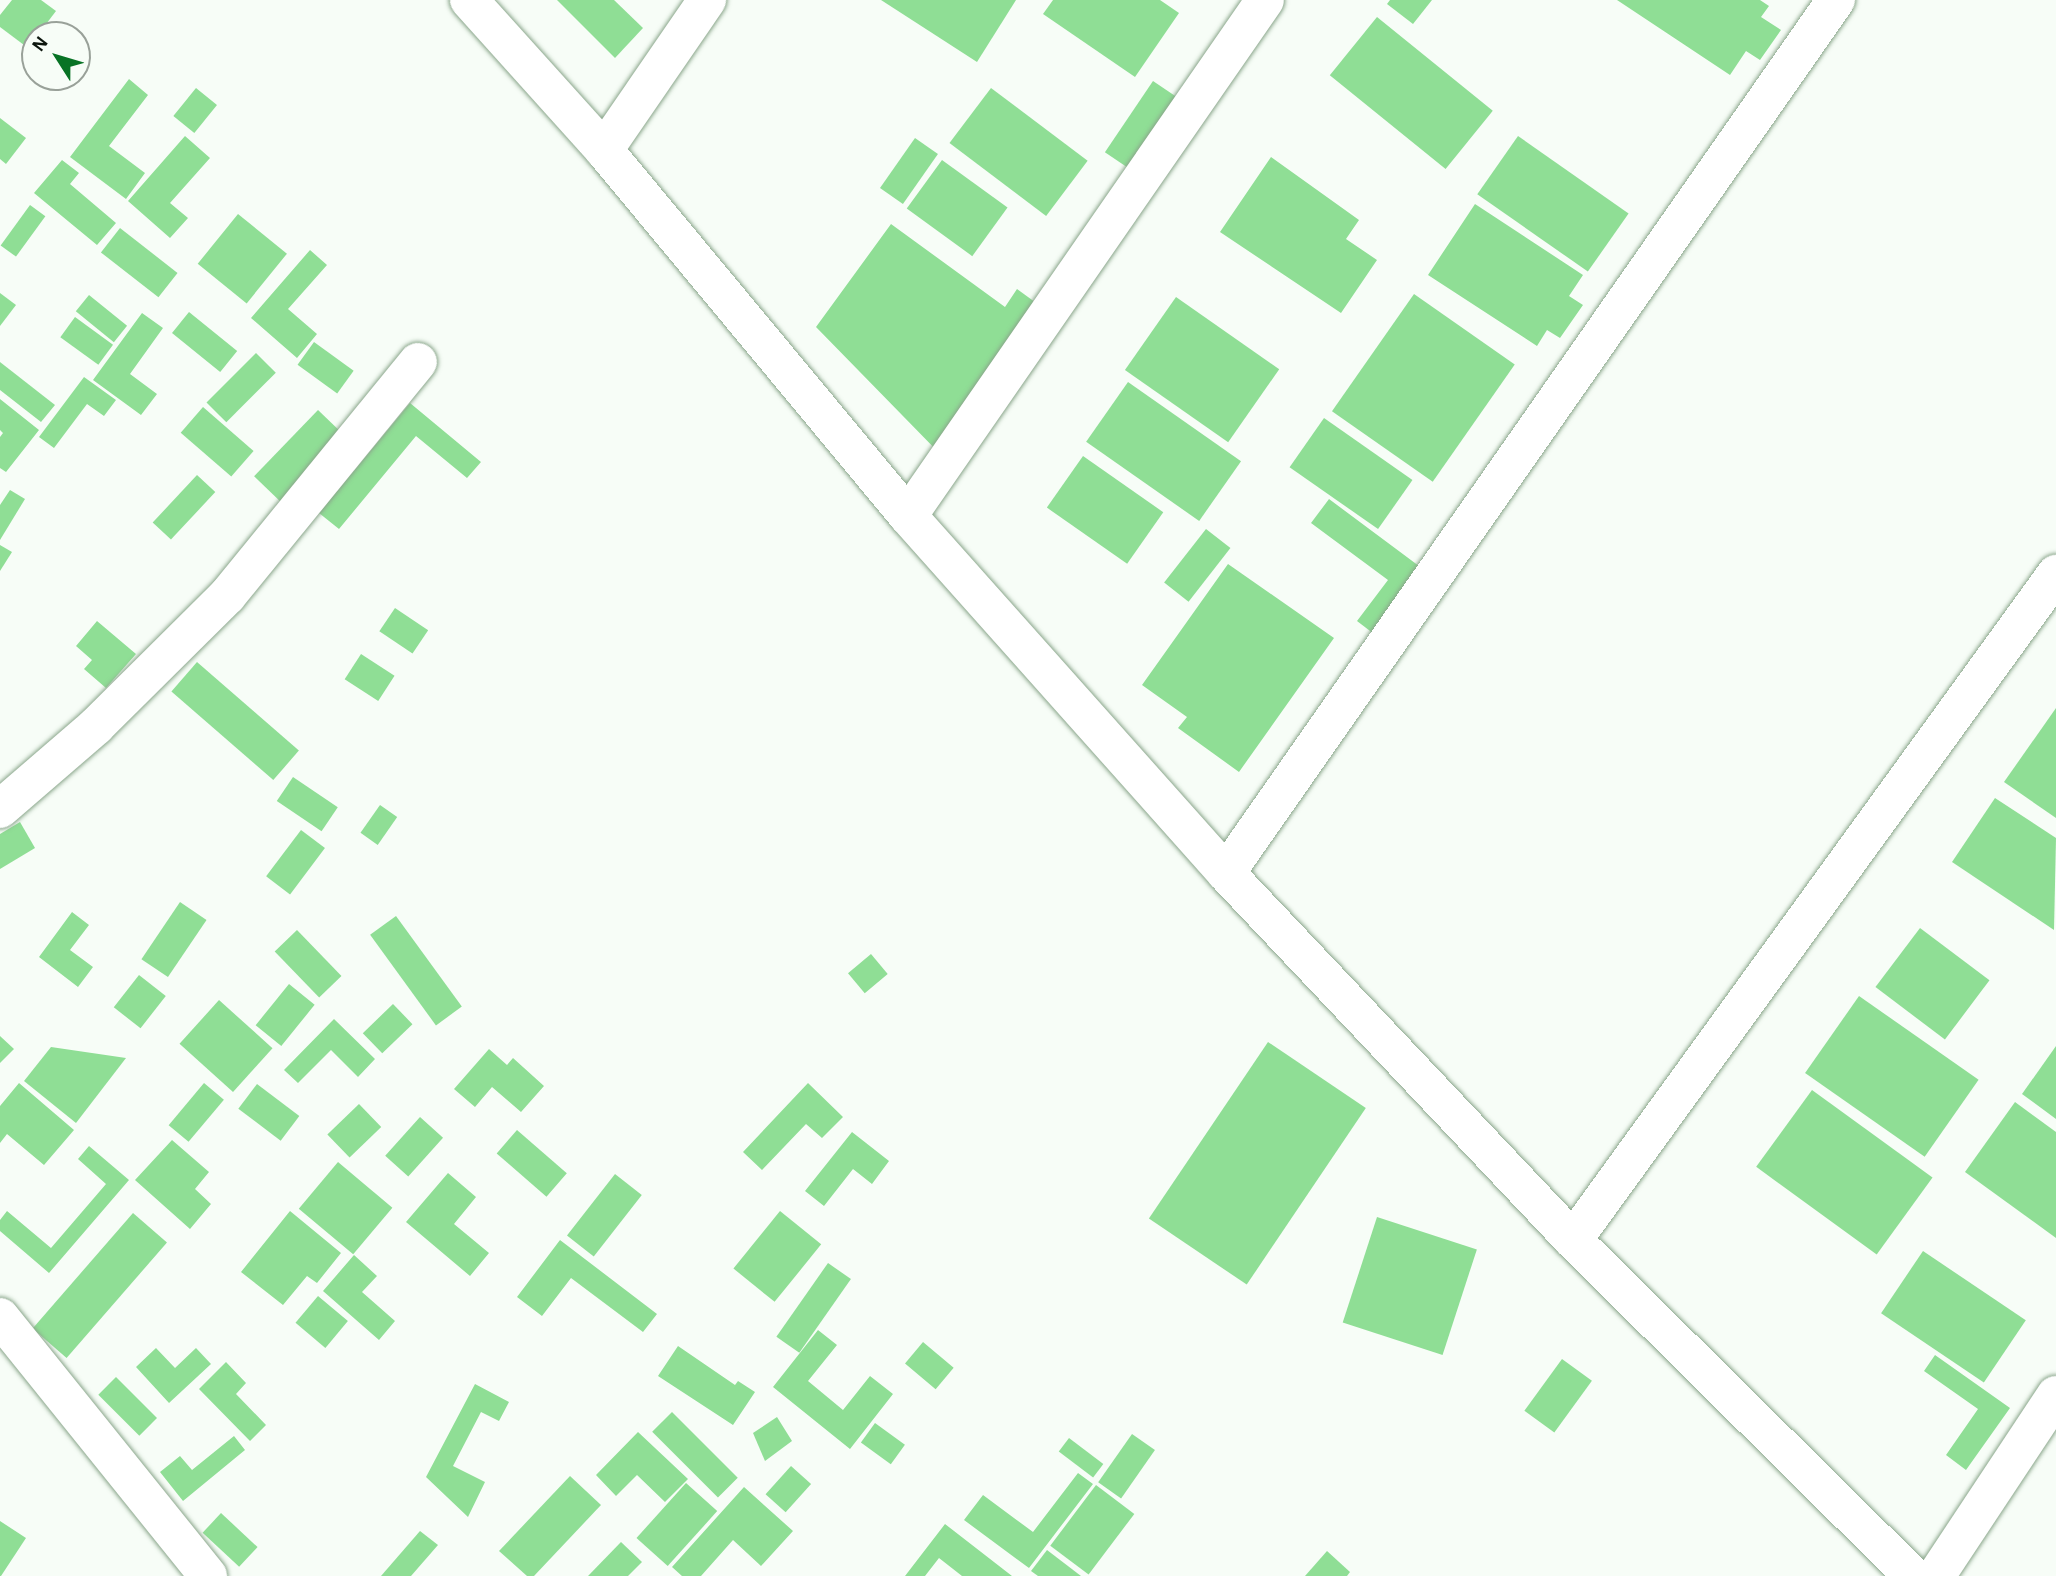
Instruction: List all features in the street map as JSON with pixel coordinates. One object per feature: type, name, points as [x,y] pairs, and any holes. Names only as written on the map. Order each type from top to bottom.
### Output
[{"type":"street","points":[[469,0],[604,150],[908,516],[1226,873],[1573,1240],[1912,1576]]},
{"type":"street","points":[[604,150],[708,0]]},
{"type":"street","points":[[908,516],[1265,0]]},
{"type":"street","points":[[1226,873],[1836,0]]},
{"type":"street","points":[[0,809],[96,726],[227,596],[418,362]]},
{"type":"street","points":[[1573,1240],[2056,574]]},
{"type":"street","points":[[0,1317],[208,1576]]},
{"type":"street","points":[[1936,1576],[2056,1395]]},
{"type":"building","points":[[12,0],[41,0],[56,11],[48,21],[21,21],[21,43],[0,27],[0,15]]},
{"type":"building","points":[[557,0],[614,0],[643,28],[615,58]]},
{"type":"building","points":[[881,0],[1016,0],[977,62]]},
{"type":"building","points":[[1053,0],[1160,0],[1179,13],[1135,77],[1043,14]]},
{"type":"building","points":[[1390,0],[1432,0],[1413,24],[1387,4]]},
{"type":"building","points":[[1617,0],[1760,0],[1769,6],[1761,17],[1781,30],[1760,60],[1746,51],[1730,75]]},
{"type":"building","points":[[1377,17],[1493,111],[1446,169],[1330,75]]},
{"type":"building","points":[[129,79],[148,95],[109,146],[145,173],[126,199],[70,157]]},
{"type":"building","points":[[1153,81],[1194,109],[1146,180],[1105,152]]},
{"type":"building","points":[[196,88],[217,105],[194,133],[173,116]]},
{"type":"building","points":[[991,88],[1088,161],[1046,216],[949,143]]},
{"type":"building","points":[[0,118],[26,138],[6,164],[0,159]]},
{"type":"building","points":[[185,136],[210,158],[170,203],[188,218],[170,238],[128,201]]},
{"type":"building","points":[[1518,136],[1629,213],[1588,272],[1477,194]]},
{"type":"building","points":[[915,138],[938,154],[903,204],[880,188]]},
{"type":"building","points":[[1271,157],[1359,220],[1346,239],[1377,260],[1341,313],[1220,232]]},
{"type":"building","points":[[62,160],[79,173],[70,184],[116,223],[97,245],[34,193]]},
{"type":"building","points":[[942,160],[1008,208],[972,256],[907,209]]},
{"type":"building","points":[[1475,204],[1583,275],[1569,296],[1583,305],[1560,338],[1547,330],[1537,346],[1428,275]]},
{"type":"building","points":[[30,205],[45,216],[16,257],[1,245]]},
{"type":"building","points":[[238,214],[287,254],[247,303],[198,264]]},
{"type":"building","points":[[891,224],[1005,307],[1017,289],[1050,313],[945,459],[816,327]]},
{"type":"building","points":[[120,228],[178,273],[158,297],[101,252]]},
{"type":"building","points":[[310,250],[327,265],[288,309],[317,334],[297,358],[251,318]]},
{"type":"building","points":[[0,293],[16,305],[0,326]]},
{"type":"building","points":[[1414,294],[1515,365],[1433,482],[1332,411]]},
{"type":"building","points":[[89,295],[127,326],[114,342],[76,311]]},
{"type":"building","points":[[1176,297],[1279,369],[1228,442],[1125,370]]},
{"type":"building","points":[[189,312],[237,351],[220,372],[172,333]]},
{"type":"building","points":[[142,313],[163,328],[130,374],[157,394],[141,415],[93,380]]},
{"type":"building","points":[[75,317],[113,345],[98,365],[60,337]]},
{"type":"building","points":[[314,342],[354,371],[337,393],[298,365]]},
{"type":"building","points":[[256,353],[276,373],[226,422],[207,402]]},
{"type":"building","points":[[0,362],[55,405],[41,422],[0,390]]},
{"type":"building","points":[[84,377],[116,400],[104,416],[87,404],[54,448],[39,437]]},
{"type":"building","points":[[1128,382],[1241,461],[1199,521],[1086,442]]},
{"type":"building","points":[[0,399],[39,430],[6,472],[0,468],[0,437],[3,433],[0,430]]},
{"type":"building","points":[[410,403],[481,462],[467,478],[416,436],[339,529],[319,513]]},
{"type":"building","points":[[203,407],[254,451],[231,477],[181,433]]},
{"type":"building","points":[[318,410],[346,437],[282,503],[254,476]]},
{"type":"building","points":[[1324,418],[1412,480],[1378,529],[1290,467]]},
{"type":"building","points":[[1083,456],[1163,512],[1127,564],[1047,508]]},
{"type":"building","points":[[197,475],[215,492],[171,540],[153,523]]},
{"type":"building","points":[[10,490],[25,499],[0,540],[0,505]]},
{"type":"building","points":[[1329,499],[1423,569],[1374,634],[1357,621],[1388,580],[1311,523]]},
{"type":"building","points":[[1206,529],[1230,548],[1189,602],[1164,583]]},
{"type":"building","points":[[0,545],[12,552],[0,571]]},
{"type":"building","points":[[1228,564],[1334,638],[1239,772],[1178,728],[1187,717],[1142,685]]},
{"type":"building","points":[[395,608],[428,630],[413,654],[379,631]]},
{"type":"building","points":[[97,621],[136,654],[106,688],[84,669],[92,660],[76,646]]},
{"type":"building","points":[[361,654],[395,676],[378,701],[345,679]]},
{"type":"building","points":[[197,662],[299,751],[273,780],[171,691]]},
{"type":"building","points":[[2056,708],[2056,818],[2004,782]]},
{"type":"building","points":[[293,777],[338,807],[322,831],[277,801]]},
{"type":"building","points":[[1995,798],[2056,838],[2054,930],[1952,862]]},
{"type":"building","points":[[380,805],[397,817],[378,845],[360,833]]},
{"type":"building","points":[[20,822],[35,848],[0,869],[0,834]]},
{"type":"building","points":[[301,830],[325,848],[290,894],[266,876]]},
{"type":"building","points":[[180,902],[207,920],[168,977],[141,959]]},
{"type":"building","points":[[72,912],[89,925],[70,950],[93,967],[78,987],[39,957]]},
{"type":"building","points":[[396,916],[462,1007],[436,1025],[370,935]]},
{"type":"building","points":[[1920,928],[1989,980],[1945,1039],[1875,987]]},
{"type":"building","points":[[297,930],[341,976],[319,998],[275,952]]},
{"type":"building","points":[[871,954],[888,974],[865,993],[848,973]]},
{"type":"building","points":[[139,975],[166,996],[141,1028],[114,1007]]},
{"type":"building","points":[[289,984],[315,1005],[281,1046],[256,1025]]},
{"type":"building","points":[[1859,996],[1979,1080],[1925,1157],[1805,1073]]},
{"type":"building","points":[[219,1000],[273,1048],[233,1092],[180,1044]]},
{"type":"building","points":[[393,1004],[412,1024],[382,1053],[363,1033]]},
{"type":"building","points":[[334,1019],[375,1059],[358,1077],[331,1050],[298,1083],[284,1070]]},
{"type":"building","points":[[0,1036],[14,1049],[0,1063]]},
{"type":"building","points":[[1268,1042],[1366,1108],[1247,1285],[1149,1219]]},
{"type":"building","points":[[2056,1046],[2056,1119],[2022,1094]]},
{"type":"building","points":[[51,1047],[126,1058],[76,1123],[24,1081]]},
{"type":"building","points":[[489,1049],[507,1065],[513,1058],[544,1086],[521,1112],[492,1087],[475,1107],[454,1089]]},
{"type":"building","points":[[19,1083],[74,1130],[44,1165],[7,1134],[0,1143],[0,1106]]},
{"type":"building","points":[[204,1083],[224,1100],[189,1142],[169,1125]]},
{"type":"building","points":[[808,1083],[843,1117],[822,1138],[806,1124],[762,1170],[743,1152]]},
{"type":"building","points":[[257,1084],[299,1116],[281,1141],[238,1109]]},
{"type":"building","points":[[1812,1090],[1933,1178],[1877,1254],[1756,1167]]},
{"type":"building","points":[[2015,1102],[2056,1132],[2056,1238],[1965,1172]]},
{"type":"building","points":[[359,1104],[381,1127],[350,1158],[327,1135]]},
{"type":"building","points":[[420,1117],[443,1138],[408,1176],[385,1156]]},
{"type":"building","points":[[517,1130],[567,1173],[546,1197],[497,1153]]},
{"type":"building","points":[[852,1132],[889,1161],[872,1184],[853,1169],[824,1206],[805,1191]]},
{"type":"building","points":[[172,1140],[209,1172],[195,1189],[211,1204],[190,1229],[135,1180]]},
{"type":"building","points":[[89,1146],[129,1180],[49,1273],[0,1231],[0,1220],[7,1211],[51,1248],[106,1184],[78,1159]]},
{"type":"building","points":[[338,1162],[392,1208],[353,1254],[299,1209]]},
{"type":"building","points":[[448,1173],[476,1197],[454,1224],[489,1253],[470,1276],[406,1222]]},
{"type":"building","points":[[615,1174],[642,1195],[594,1256],[567,1235]]},
{"type":"building","points":[[290,1211],[341,1253],[317,1283],[307,1276],[283,1305],[241,1272]]},
{"type":"building","points":[[780,1211],[821,1244],[775,1302],[733,1269]]},
{"type":"building","points":[[133,1213],[167,1243],[67,1358],[33,1328]]},
{"type":"building","points":[[1377,1217],[1477,1249],[1443,1355],[1343,1323]]},
{"type":"building","points":[[560,1240],[657,1314],[643,1332],[571,1278],[542,1316],[517,1297]]},
{"type":"building","points":[[1923,1251],[2026,1320],[1984,1383],[1881,1313]]},
{"type":"building","points":[[354,1255],[377,1276],[362,1292],[395,1321],[379,1340],[323,1291]]},
{"type":"building","points":[[828,1263],[851,1279],[799,1353],[776,1337]]},
{"type":"building","points":[[318,1296],[348,1321],[325,1348],[296,1323]]},
{"type":"building","points":[[818,1330],[837,1345],[808,1381],[843,1410],[870,1376],[893,1394],[850,1449],[773,1387]]},
{"type":"building","points":[[923,1342],[954,1368],[936,1389],[905,1363]]},
{"type":"building","points":[[678,1346],[735,1385],[738,1381],[755,1392],[733,1425],[658,1376]]},
{"type":"building","points":[[156,1348],[175,1368],[196,1348],[211,1364],[169,1403],[136,1367]]},
{"type":"building","points":[[1935,1355],[2010,1408],[1966,1470],[1946,1455],[1978,1409],[1924,1371]]},
{"type":"building","points":[[1562,1359],[1592,1381],[1554,1433],[1524,1411]]},
{"type":"building","points":[[226,1362],[246,1383],[236,1394],[266,1425],[250,1441],[199,1389]]},
{"type":"building","points":[[116,1377],[157,1418],[139,1436],[98,1395]]},
{"type":"building","points":[[475,1384],[509,1402],[499,1421],[481,1412],[453,1466],[485,1482],[468,1517],[426,1477]]},
{"type":"building","points":[[672,1412],[738,1478],[718,1498],[652,1432]]},
{"type":"building","points":[[777,1417],[792,1441],[765,1461],[753,1433]]},
{"type":"building","points":[[875,1423],[905,1445],[891,1464],[861,1442]]},
{"type":"building","points":[[638,1432],[688,1479],[665,1502],[637,1475],[616,1496],[596,1475]]},
{"type":"building","points":[[1132,1434],[1155,1450],[1121,1498],[1098,1482]]},
{"type":"building","points":[[234,1436],[245,1450],[183,1501],[160,1472],[180,1456],[192,1470]]},
{"type":"building","points":[[1069,1438],[1103,1464],[1093,1477],[1059,1452]]},
{"type":"building","points":[[791,1466],[811,1484],[786,1512],[766,1494]]},
{"type":"building","points":[[1078,1473],[1093,1484],[1029,1568],[964,1520],[983,1495],[1033,1532]]},
{"type":"building","points":[[570,1476],[601,1505],[534,1576],[527,1576],[499,1551]]},
{"type":"building","points":[[686,1483],[717,1511],[668,1566],[636,1538]]},
{"type":"building","points":[[1096,1485],[1134,1514],[1089,1575],[1050,1546]]},
{"type":"building","points":[[744,1487],[793,1531],[761,1566],[733,1540],[701,1576],[682,1576],[672,1567]]},
{"type":"building","points":[[221,1513],[258,1547],[239,1567],[203,1533]]},
{"type":"building","points":[[0,1521],[26,1538],[1,1576],[0,1576]]},
{"type":"building","points":[[945,1524],[1012,1576],[962,1576],[939,1558],[925,1576],[905,1576]]},
{"type":"building","points":[[420,1531],[438,1545],[411,1576],[381,1576]]},
{"type":"building","points":[[621,1542],[642,1562],[628,1576],[588,1576]]},
{"type":"building","points":[[1047,1550],[1081,1576],[1038,1576],[1031,1571]]},
{"type":"building","points":[[1327,1551],[1350,1572],[1347,1576],[1305,1576]]}]
